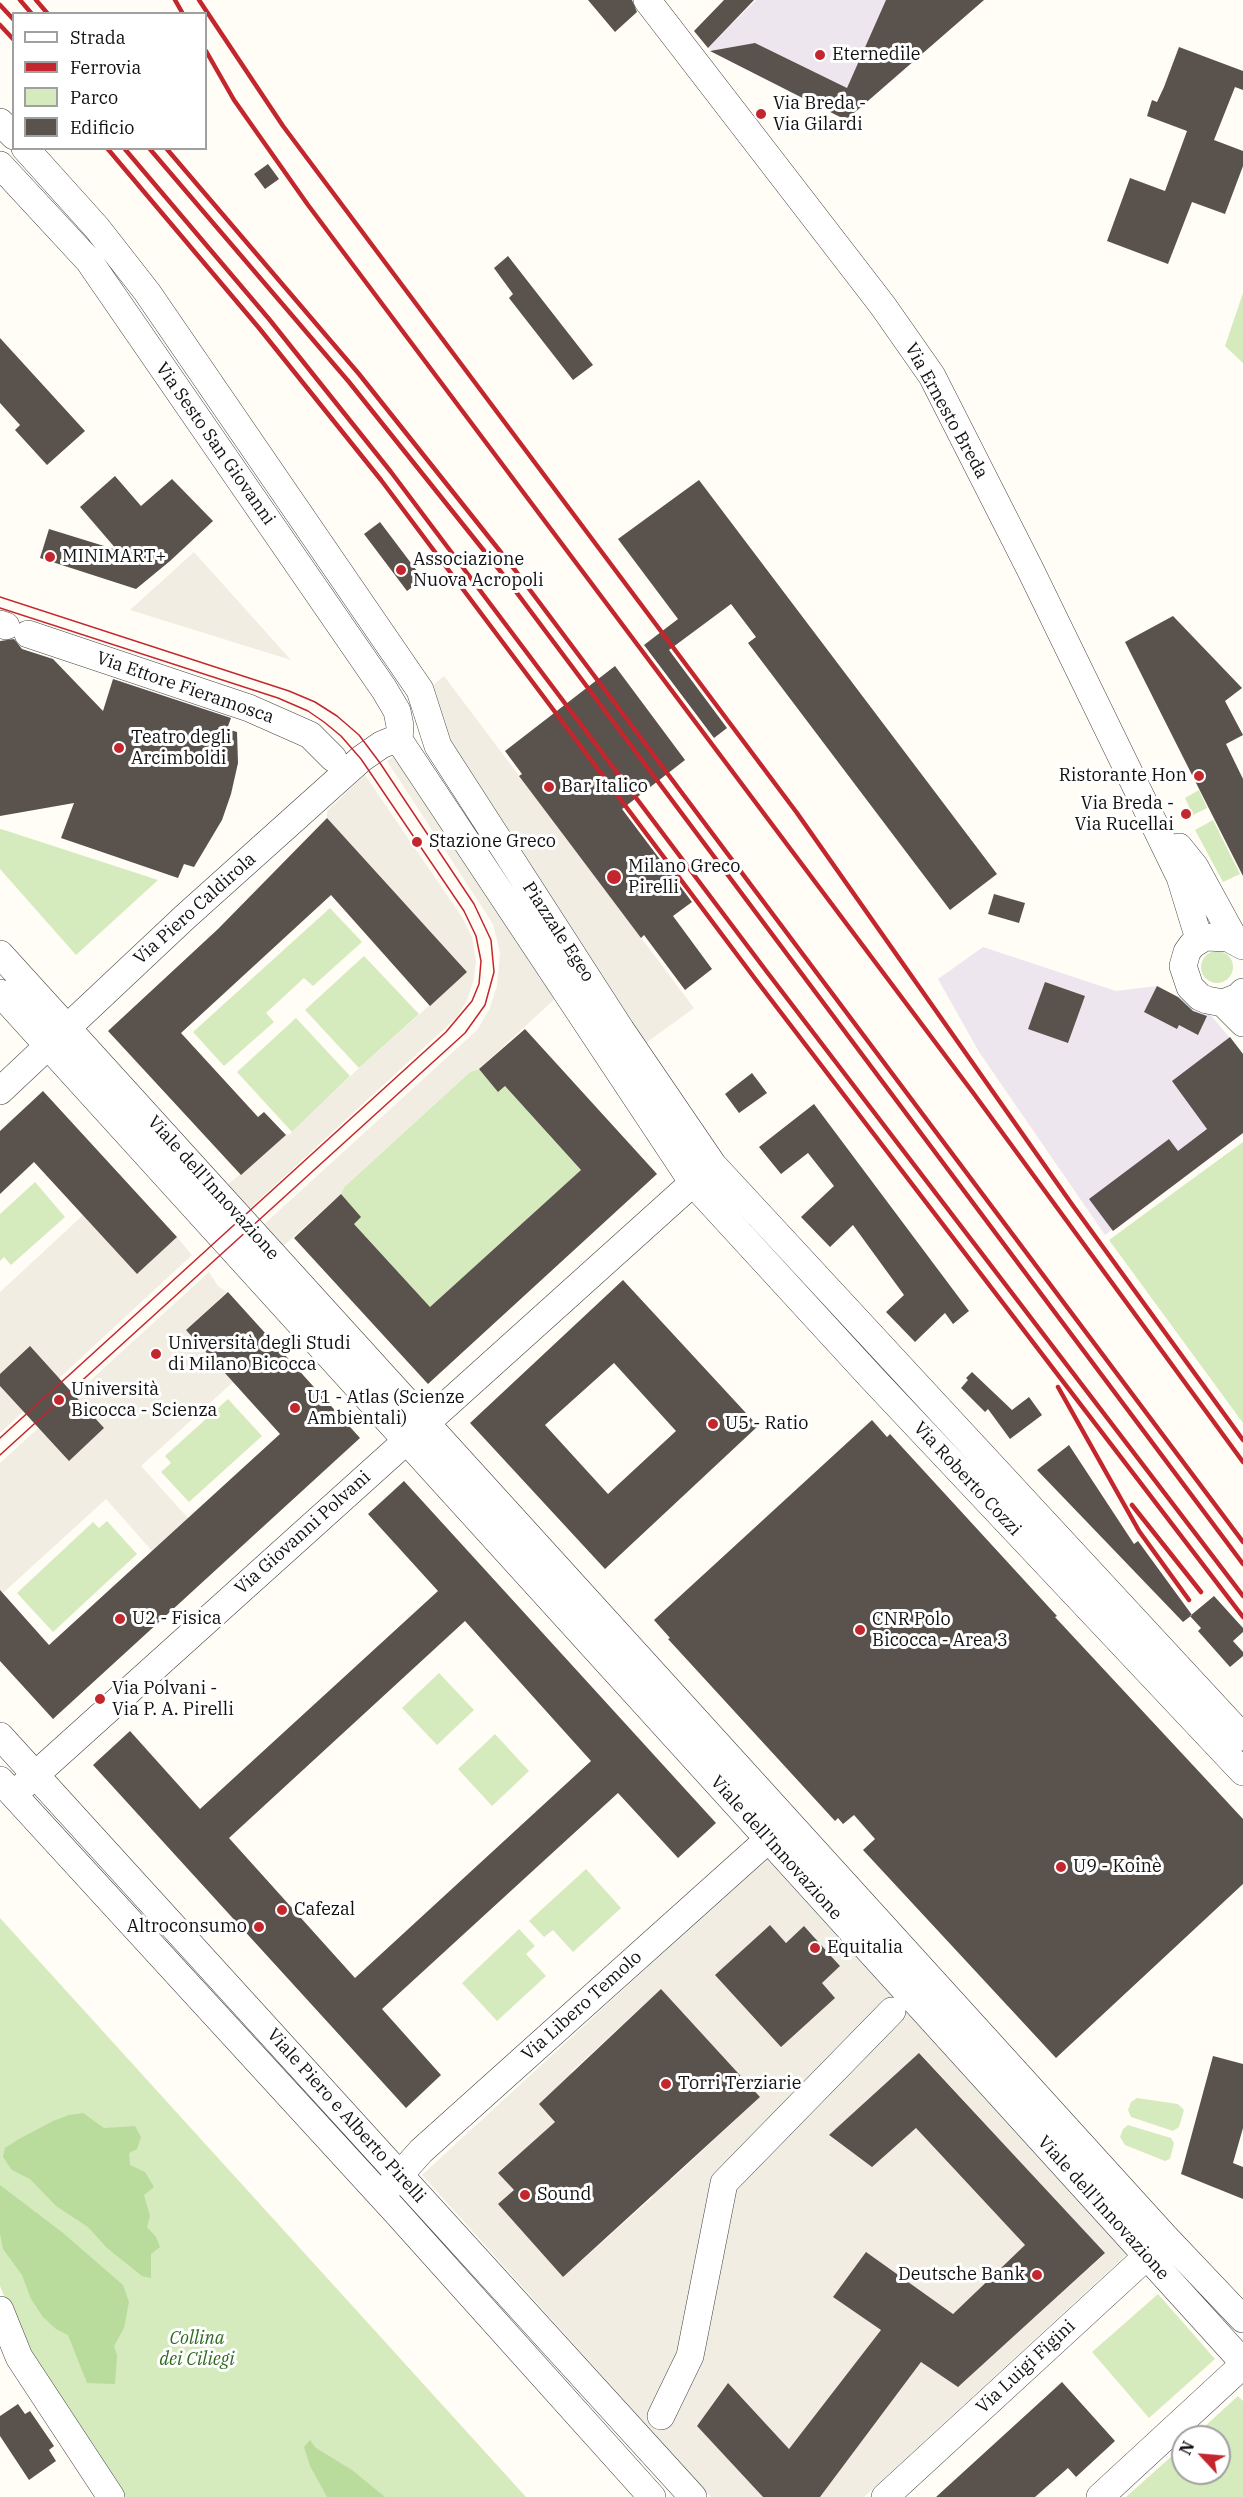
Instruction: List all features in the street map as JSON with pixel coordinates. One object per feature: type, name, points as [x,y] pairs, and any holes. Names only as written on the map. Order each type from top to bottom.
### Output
[{"type":"street","name":"Via Ernesto Breda","points":[[647,0],[884,306],[932,376],[1030,569],[1180,877],[1199,939],[1215,936],[1239,943]]},
{"type":"street","points":[[0,122],[12,134]]},
{"type":"street","name":"Via Sesto San Giovanni","points":[[27,150],[97,228],[147,292],[420,690]]},
{"type":"street","name":"Via Sesto San Giovanni","points":[[0,165],[89,261],[384,689],[397,711],[400,726],[399,740]]},
{"type":"street","name":"Via Ettore Fieramosca","points":[[11,628],[249,708],[310,735],[333,758]]},
{"type":"street","name":"Piazzale Egeo","points":[[420,690],[438,746],[621,1030],[713,1165]]},
{"type":"street","name":"Piazzale Egeo","points":[[399,740],[693,1183]]},
{"type":"street","name":"Via Piero Caldirola","points":[[0,1091],[361,759],[381,745],[399,740]]},
{"type":"street","name":"Via Ernesto Breda","points":[[1158,834],[1177,845],[1191,860],[1239,943]]},
{"type":"street","points":[[1199,939],[1192,945],[1184,959],[1183,966],[1187,981],[1200,997],[1233,997],[1243,1023]]},
{"type":"street","name":"Viale dell'Innovazione","points":[[0,954],[57,1037],[416,1431],[789,1821],[1166,2238],[1243,2319]]},
{"type":"street","name":"Viale dell'Innovazione","points":[[0,993],[57,1037]]},
{"type":"street","name":"Via Giovanni Polvani","points":[[7,1788],[36,1775],[713,1165]]},
{"type":"street","name":"Via Roberto Cozzi","points":[[713,1165],[1243,1737]]},
{"type":"street","name":"Via Roberto Cozzi","points":[[693,1183],[872,1378],[1243,1772]]},
{"type":"street","name":"Viale dell'Innovazione","points":[[416,1431],[768,1839],[1243,2364]]},
{"type":"street","name":"Viale Piero e Alberto Pirelli","points":[[0,1736],[693,2497]]},
{"type":"street","name":"Viale Piero e Alberto Pirelli","points":[[7,1788],[381,2195],[652,2497]]},
{"type":"street","name":"Via Libero Temolo","points":[[381,2195],[400,2177],[421,2151],[789,1821]]},
{"type":"street","points":[[661,2416],[690,2356],[724,2183],[892,2011]]},
{"type":"street","name":"Via Luigi Figini","points":[[885,2497],[1166,2238]]},
{"type":"street","points":[[0,2310],[8,2335],[19,2357],[111,2497]]},
{"type":"street","points":[[1100,2497],[1243,2364]]},
{"type":"shaded area","name":"Eternedile","points":[[756,0],[984,0],[846,120],[708,48]]},
{"type":"shaded area","points":[[194,552],[291,660],[130,610]]},
{"type":"shaded area","points":[[444,676],[694,1008],[646,1043],[441,733],[427,690]]},
{"type":"shaded area","points":[[396,755],[558,996],[479,1069],[470,1072],[281,1248],[261,1227],[477,1030],[489,1010],[497,986],[500,953],[493,924],[387,761]]},
{"type":"shaded area","points":[[365,775],[462,917],[472,937],[476,961],[474,979],[467,1000],[457,1017],[248,1210],[225,1187],[290,1134],[359,1068],[467,972],[327,818],[327,811]]},
{"type":"shaded area","points":[[983,947],[1116,991],[1157,986],[1209,1013],[1243,1054],[1243,1133],[1105,1235],[979,1052],[938,979]]},
{"type":"shaded area","points":[[83,1215],[137,1274],[177,1237],[192,1255],[0,1433],[0,1292]]},
{"type":"shaded area","points":[[209,1272],[218,1286],[227,1292],[186,1330],[233,1382],[141,1466],[188,1518],[152,1551],[106,1499],[3,1593],[0,1590],[0,1463]]},
{"type":"shaded area","points":[[766,1858],[1127,2254],[864,2497],[820,2497],[921,2362],[958,2386],[1105,2254],[920,2053],[829,2136],[872,2166],[916,2128],[1025,2245],[953,2314],[866,2253],[833,2297],[881,2330],[789,2449],[727,2383],[697,2426],[763,2497],[711,2497],[422,2175]],"holes":[[[770,1925],[786,1943],[804,1926],[815,1937],[805,1946],[820,1961],[829,1953],[840,1966],[822,1983],[835,1998],[716,1975]],[[661,1989],[760,2097],[671,2180],[571,2072]],[[557,2089],[653,2197],[563,2277],[498,2204],[514,2190],[498,2173],[555,2122]]]},
{"type":"green space","points":[[1243,293],[1243,363],[1225,346]]},
{"type":"green space","points":[[1199,790],[1207,808],[1193,815],[1185,798]]},
{"type":"green space","points":[[1213,820],[1240,874],[1223,882],[1195,830]]},
{"type":"green space","points":[[0,829],[158,880],[76,955],[0,869]]},
{"type":"green space","points":[[330,908],[362,942],[313,986],[304,978],[266,1013],[274,1022],[224,1066],[193,1032]]},
{"type":"green space","points":[[1217,951],[1228,956],[1233,967],[1228,978],[1217,983],[1206,978],[1201,967],[1206,956]]},
{"type":"green space","points":[[364,956],[419,1014],[359,1068],[305,1010]]},
{"type":"green space","points":[[296,1018],[350,1076],[292,1132],[237,1072]]},
{"type":"green space","points":[[479,1069],[505,1086],[581,1170],[430,1307],[354,1224],[341,1194],[344,1187],[470,1072]]},
{"type":"green space","points":[[1243,1142],[1243,1423],[1109,1240]]},
{"type":"green space","points":[[35,1182],[65,1217],[11,1265],[4,1257],[0,1261],[0,1214]]},
{"type":"green space","points":[[228,1399],[262,1436],[189,1502],[161,1472],[171,1463],[165,1456]]},
{"type":"green space","points":[[107,1521],[137,1554],[53,1632],[17,1593],[93,1522],[99,1528]]},
{"type":"green space","points":[[439,1673],[474,1710],[437,1745],[402,1708]]},
{"type":"green space","points":[[495,1734],[529,1771],[492,1806],[458,1769]]},
{"type":"green space","points":[[586,1869],[621,1908],[573,1952],[553,1930],[544,1937],[529,1921]]},
{"type":"green space","name":"Collina dei Ciliegi","points":[[0,1918],[526,2497],[120,2497],[28,2355],[0,2286]]},
{"type":"green space","points":[[519,1929],[535,1946],[526,1954],[546,1976],[497,2021],[462,1983]]},
{"type":"green space","points":[[1137,2098],[1178,2104],[1184,2110],[1179,2127],[1173,2131],[1131,2117],[1128,2110],[1131,2102]]},
{"type":"green space","points":[[83,2113],[104,2128],[135,2126],[141,2137],[137,2149],[129,2153],[130,2165],[145,2172],[154,2187],[144,2195],[150,2216],[147,2227],[156,2237],[160,2247],[151,2254],[151,2278],[142,2276],[107,2248],[88,2227],[56,2206],[30,2179],[12,2170],[3,2157],[5,2148],[19,2139],[53,2121]]},
{"type":"green space","points":[[1128,2125],[1171,2138],[1174,2143],[1170,2159],[1165,2161],[1125,2145],[1120,2137],[1123,2129]]},
{"type":"green space","points":[[0,2185],[63,2233],[123,2285],[129,2302],[124,2328],[114,2346],[117,2355],[115,2384],[87,2383],[68,2335],[56,2329],[43,2317],[31,2299],[22,2275],[3,2249],[0,2234]]},
{"type":"green space","points":[[1158,2294],[1215,2359],[1149,2418],[1092,2352]]},
{"type":"green space","points":[[1238,2396],[1243,2401],[1243,2497],[1126,2497],[1171,2457],[1171,2485],[1231,2485],[1231,2425],[1206,2425]]},
{"type":"green space","points":[[310,2440],[316,2448],[352,2470],[385,2497],[327,2497],[310,2466],[304,2447]]},
{"type":"building","points":[[588,0],[632,0],[637,12],[615,32]]},
{"type":"building","points":[[724,0],[754,0],[708,48],[694,31]]},
{"type":"building","points":[[886,0],[984,0],[846,120],[710,51],[755,43],[847,88]]},
{"type":"building","points":[[1179,47],[1243,71],[1243,90],[1235,87],[1214,140],[1243,151],[1243,166],[1225,214],[1192,202],[1168,264],[1107,241],[1130,178],[1165,191],[1187,131],[1147,116],[1152,100],[1157,102],[1164,87]]},
{"type":"building","points":[[268,164],[279,179],[265,189],[254,174]]},
{"type":"building","points":[[508,256],[593,365],[573,380],[509,298],[513,294],[494,268]]},
{"type":"building","points":[[0,338],[85,431],[47,465],[15,430],[20,425],[0,403]]},
{"type":"building","points":[[115,476],[141,506],[172,479],[213,521],[136,589],[40,558],[49,529],[117,550],[80,507]]},
{"type":"building","points":[[699,480],[997,874],[950,910],[748,643],[756,637],[731,604],[669,650],[727,728],[714,738],[644,645],[678,619],[618,539]]},
{"type":"building","points":[[380,522],[423,579],[407,591],[364,534]]},
{"type":"building","points":[[1173,616],[1242,688],[1225,701],[1243,735],[1226,744],[1243,779],[1243,876],[1125,642]]},
{"type":"building","name":"Teatro degli Arcimboldi","points":[[14,639],[22,649],[53,659],[103,711],[113,679],[231,718],[227,729],[237,732],[238,763],[231,794],[222,820],[194,867],[184,864],[178,878],[61,838],[74,803],[0,816],[0,641]]},
{"type":"building","points":[[615,666],[685,760],[622,809],[692,902],[673,916],[712,969],[685,990],[644,935],[641,938],[519,776],[522,774],[505,751]]},
{"type":"building","points":[[327,818],[467,972],[430,1006],[331,895],[181,1033],[258,1117],[264,1112],[286,1135],[241,1175],[108,1031],[218,929]]},
{"type":"building","points":[[994,894],[1025,903],[1019,923],[988,914]]},
{"type":"building","points":[[1045,982],[1085,996],[1068,1043],[1028,1029]]},
{"type":"building","points":[[1157,986],[1178,997],[1193,1011],[1207,1016],[1198,1035],[1179,1025],[1177,1029],[1144,1012]]},
{"type":"building","points":[[525,1029],[657,1174],[428,1384],[294,1238],[341,1194],[361,1217],[354,1224],[430,1307],[581,1170],[505,1086],[498,1092],[479,1069]]},
{"type":"building","points":[[1230,1037],[1243,1054],[1243,1133],[1113,1231],[1089,1199],[1169,1139],[1178,1151],[1207,1129],[1172,1081]]},
{"type":"building","points":[[752,1073],[767,1093],[739,1113],[725,1094]]},
{"type":"building","points":[[43,1091],[177,1237],[137,1274],[34,1162],[0,1194],[0,1131]]},
{"type":"building","points":[[814,1104],[969,1311],[953,1324],[945,1313],[915,1342],[886,1312],[904,1295],[853,1225],[830,1247],[801,1217],[834,1186],[808,1153],[781,1174],[759,1147]]},
{"type":"building","name":"U5 - Ratio","points":[[623,1280],[758,1426],[605,1569],[470,1423]],"holes":[[[614,1363],[676,1431],[608,1494],[545,1425]]]},
{"type":"building","points":[[228,1292],[360,1438],[53,1719],[0,1661],[0,1590],[49,1645],[280,1434],[186,1330]]},
{"type":"building","points":[[30,1346],[104,1428],[69,1461],[0,1386],[0,1374]]},
{"type":"building","points":[[972,1372],[1012,1410],[1029,1397],[1042,1415],[1010,1439],[988,1409],[985,1412],[961,1388]]},
{"type":"building","points":[[872,1420],[887,1437],[890,1434],[1057,1616],[1055,1617],[1243,1819],[1243,1884],[1056,2058],[863,1850],[875,1839],[854,1815],[843,1824],[838,1818],[835,1821],[668,1639],[670,1638],[654,1620]]},
{"type":"building","points":[[1069,1445],[1134,1544],[1138,1541],[1192,1615],[1183,1622],[1037,1470]]},
{"type":"building","points":[[404,1481],[716,1823],[678,1858],[618,1793],[382,2009],[441,2075],[406,2108],[93,1765],[130,1731],[200,1809],[438,1591],[368,1514]],"holes":[[[465,1621],[591,1761],[355,1978],[229,1838]]]},
{"type":"building","points":[[1214,1596],[1243,1628],[1243,1632],[1233,1641],[1243,1652],[1243,1656],[1230,1667],[1198,1631],[1201,1628],[1190,1616]]},
{"type":"building","name":"Torri Terziarie","points":[[770,1925],[786,1943],[804,1926],[840,1966],[822,1983],[835,1998],[781,2047],[715,1975]]},
{"type":"building","points":[[661,1989],[760,2097],[563,2277],[498,2204],[514,2190],[498,2173],[555,2122],[539,2104]]},
{"type":"building","name":"Deutsche Bank","points":[[919,2053],[1105,2253],[958,2387],[921,2362],[820,2497],[763,2497],[697,2426],[728,2383],[789,2449],[881,2330],[833,2297],[866,2252],[953,2314],[1025,2245],[916,2128],[872,2167],[829,2135]]},
{"type":"building","points":[[1213,2056],[1243,2064],[1243,2128],[1233,2163],[1243,2167],[1243,2199],[1181,2174]]},
{"type":"building","points":[[1062,2382],[1115,2441],[1076,2477],[1068,2468],[1035,2497],[936,2497]]},
{"type":"building","points":[[18,2404],[25,2414],[30,2411],[54,2446],[49,2450],[56,2461],[29,2480],[0,2436],[0,2416]]},
{"type":"tram line","points":[[0,597],[289,691],[315,702],[337,716],[359,735],[380,763],[474,904],[491,940],[494,972],[485,1005],[465,1033],[0,1455]]},
{"type":"tram line","points":[[0,608],[278,698],[308,711],[324,722],[341,736],[361,759],[464,911],[476,936],[481,961],[479,984],[472,1001],[446,1032],[0,1438]]},
{"type":"railway","points":[[20,0],[30,12]]},
{"type":"railway","points":[[36,0],[46,12]]},
{"type":"railway","points":[[175,0],[182,12]]},
{"type":"railway","points":[[199,0],[283,126],[797,813],[1071,1203],[1243,1440]]},
{"type":"railway","points":[[0,5],[12,18]]},
{"type":"railway","points":[[0,25],[12,38]]},
{"type":"railway","points":[[207,53],[234,100],[308,205],[974,1094],[1243,1462]]},
{"type":"railway","points":[[109,150],[259,328],[381,480],[756,980],[1243,1617]]},
{"type":"railway","points":[[126,150],[269,319],[391,472],[767,972],[1243,1596]]},
{"type":"railway","points":[[151,150],[349,382],[505,577],[1243,1564]]},
{"type":"railway","points":[[168,150],[359,374],[515,570],[1243,1542]]},
{"type":"railway","points":[[1058,1387],[1139,1531],[1189,1600]]},
{"type":"railway","points":[[1132,1505],[1201,1592]]},
{"type":"place","name":"Eternedile","points":[[820,55]]},
{"type":"place","name":"Via Breda - Via Gilardi","points":[[761,114]]},
{"type":"place","name":"MINIMART+","points":[[50,557]]},
{"type":"place","name":"Associazione Nuova Acropoli","points":[[401,570]]},
{"type":"place","name":"Teatro degli Arcimboldi","points":[[119,748]]},
{"type":"place","name":"Ristorante Hon","points":[[1199,776]]},
{"type":"place","name":"Bar Italico","points":[[549,787]]},
{"type":"place","name":"Via Breda - Via Rucellai","points":[[1186,814]]},
{"type":"place","name":"Stazione Greco","points":[[417,842]]},
{"type":"place","name":"Milano Greco Pirelli","points":[[614,877]]},
{"type":"place","name":"Università degli Studi di Milano Bicocca","points":[[156,1354]]},
{"type":"place","name":"Università Bicocca - Scienza","points":[[59,1400]]},
{"type":"place","name":"U1 - Atlas (Scienze Ambientali)","points":[[295,1408]]},
{"type":"place","name":"U5 - Ratio","points":[[713,1424]]},
{"type":"place","name":"U2 - Fisica","points":[[120,1619]]},
{"type":"place","name":"CNR Polo Bicocca - Area 3","points":[[860,1630]]},
{"type":"place","name":"Via Polvani - Via P. A. Pirelli","points":[[100,1699]]},
{"type":"place","name":"U9 - Koinè","points":[[1061,1867]]},
{"type":"place","name":"Cafezal","points":[[282,1910]]},
{"type":"place","name":"Altroconsumo","points":[[259,1927]]},
{"type":"place","name":"Equitalia","points":[[815,1948]]},
{"type":"place","name":"Torri Terziarie","points":[[666,2084]]},
{"type":"place","name":"Sound","points":[[525,2195]]},
{"type":"place","name":"Deutsche Bank","points":[[1037,2275]]}]
